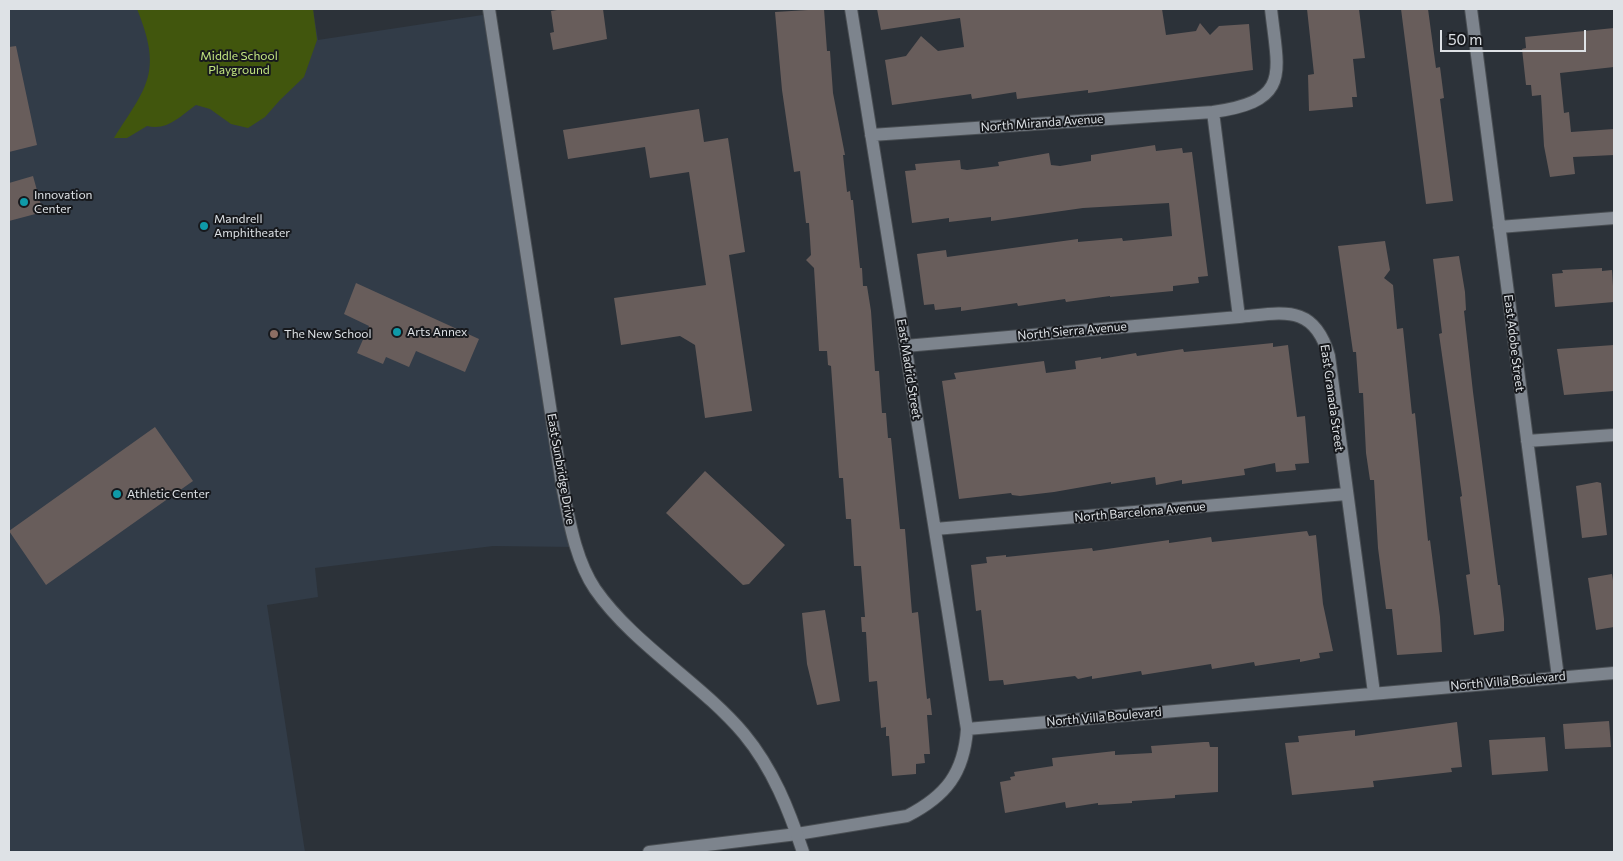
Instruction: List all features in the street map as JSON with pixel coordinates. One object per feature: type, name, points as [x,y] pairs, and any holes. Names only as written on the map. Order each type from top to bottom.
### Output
[{"type":"street","name":"East Sunbridge Drive","points":[[489,9],[562,485],[572,531],[585,568],[595,589],[625,622],[744,734],[774,778],[803,852]]},
{"type":"street","name":"East Madrid Street","points":[[851,9],[967,729]]},
{"type":"street","points":[[1239,316],[1214,112],[1253,104],[1266,94],[1275,82],[1278,67],[1271,9]]},
{"type":"street","name":"East Adobe Street","points":[[1471,9],[1558,677]]},
{"type":"street","name":"North Miranda Avenue","points":[[871,135],[1214,112]]},
{"type":"street","points":[[1499,227],[1614,218]]},
{"type":"street","name":"East Granada Street","points":[[1239,316],[1281,313],[1300,316],[1314,324],[1324,340],[1329,356],[1374,692]]},
{"type":"street","name":"North Sierra Avenue","points":[[905,346],[1239,316]]},
{"type":"street","points":[[1527,441],[1614,436]]},
{"type":"street","name":"North Barcelona Avenue","points":[[935,529],[1346,494]]},
{"type":"street","name":"North Villa Boulevard","points":[[967,729],[1374,692],[1614,673]]},
{"type":"street","points":[[649,852],[797,834],[907,816],[923,808],[944,789],[961,767],[966,751],[967,729]]},
{"type":"shaded area","name":"The New School","points":[[9,9],[313,9],[318,40],[489,14],[577,547],[493,546],[315,568],[318,597],[267,605],[305,852],[9,852]]},
{"type":"green space","name":"Middle School Playground","points":[[137,9],[313,9],[317,40],[304,77],[265,117],[248,128],[231,124],[210,109],[196,105],[168,124],[154,127],[147,126],[127,138],[114,138],[143,91],[148,78],[150,64],[149,49]]},
{"type":"building","points":[[563,9],[603,9],[607,39],[553,50],[550,33],[554,32],[551,11]]},
{"type":"building","points":[[824,9],[833,93],[845,155],[843,155],[847,192],[850,191],[851,200],[853,200],[860,268],[862,268],[863,286],[867,286],[871,311],[875,371],[879,371],[882,413],[886,413],[888,438],[891,438],[900,529],[905,529],[912,613],[918,612],[927,699],[930,698],[932,715],[927,715],[930,754],[924,754],[925,763],[916,764],[916,774],[892,776],[889,736],[886,736],[886,727],[881,728],[877,681],[869,682],[866,632],[862,632],[861,617],[865,617],[861,566],[854,566],[851,519],[846,519],[843,478],[839,478],[831,366],[828,365],[827,351],[819,351],[814,268],[806,260],[811,255],[809,223],[806,223],[800,171],[794,172],[782,90],[775,12]]},
{"type":"building","points":[[877,9],[1162,9],[1166,35],[1196,31],[1200,23],[1210,35],[1219,26],[1249,24],[1253,70],[1088,93],[1088,90],[1017,99],[1016,92],[972,99],[971,94],[892,105],[885,60],[906,56],[921,36],[938,51],[964,47],[960,18],[881,30]]},
{"type":"building","points":[[1307,9],[1359,9],[1365,58],[1353,59],[1357,97],[1352,97],[1353,107],[1309,111],[1308,75],[1314,74]]},
{"type":"building","points":[[1401,9],[1428,9],[1436,68],[1440,67],[1444,98],[1440,99],[1453,201],[1426,204]]},
{"type":"building","points":[[1614,28],[1614,67],[1560,73],[1564,113],[1569,112],[1571,132],[1614,129],[1614,155],[1573,157],[1575,174],[1550,177],[1544,146],[1541,95],[1532,96],[1531,85],[1526,85],[1522,49],[1526,48],[1525,37]]},
{"type":"building","points":[[16,46],[37,145],[9,152],[9,47]]},
{"type":"building","points":[[699,109],[704,142],[728,138],[745,252],[729,255],[752,411],[705,418],[695,345],[680,336],[621,345],[614,298],[706,285],[689,172],[650,178],[645,147],[568,159],[563,130]]},
{"type":"building","points":[[1155,145],[1156,151],[1182,148],[1183,153],[1192,152],[1208,276],[1198,277],[1199,283],[1173,286],[1173,291],[1066,302],[1065,299],[1018,306],[1017,303],[961,311],[961,307],[935,310],[934,304],[924,305],[917,254],[946,250],[947,257],[1078,239],[1078,242],[1122,238],[1123,241],[1172,236],[1169,203],[1083,208],[991,221],[991,217],[949,222],[949,218],[912,223],[905,171],[916,170],[915,164],[960,160],[961,169],[967,170],[999,166],[998,162],[1049,153],[1051,165],[1060,166],[1091,161],[1091,155]]},
{"type":"building","name":"Innovation Center","points":[[33,176],[43,212],[9,221],[9,183]]},
{"type":"building","points":[[1385,241],[1390,270],[1384,278],[1393,285],[1397,329],[1403,328],[1412,414],[1415,413],[1428,541],[1430,540],[1440,617],[1442,652],[1397,655],[1392,609],[1386,609],[1378,548],[1374,480],[1370,480],[1366,453],[1363,393],[1359,393],[1356,352],[1353,352],[1338,246]]},
{"type":"building","points":[[1459,256],[1465,292],[1466,310],[1464,311],[1473,392],[1504,619],[1504,631],[1474,635],[1466,575],[1470,574],[1460,497],[1462,496],[1439,334],[1442,333],[1433,259]]},
{"type":"building","points":[[1602,268],[1602,271],[1612,270],[1614,302],[1555,307],[1552,274],[1563,273],[1562,270]]},
{"type":"building","name":"Arts Annex","points":[[356,283],[479,339],[465,372],[416,351],[409,367],[386,357],[383,364],[357,353],[369,326],[344,314]]},
{"type":"building","points":[[1273,343],[1273,347],[1288,345],[1297,417],[1305,416],[1309,463],[1295,464],[1296,470],[1276,472],[1275,463],[1244,469],[1245,475],[1182,484],[1182,480],[1156,485],[1155,477],[1020,496],[1012,495],[1011,493],[959,499],[942,381],[956,379],[954,373],[1044,361],[1046,373],[1076,369],[1075,361],[1101,357],[1101,359],[1136,353],[1137,356],[1183,349],[1184,352]]},
{"type":"building","points":[[1614,345],[1614,391],[1564,395],[1557,349]]},
{"type":"building","name":"Athletic Center","points":[[155,427],[193,481],[46,585],[9,531]]},
{"type":"building","points":[[705,471],[785,545],[749,584],[743,585],[666,513]]},
{"type":"building","points":[[1601,483],[1607,535],[1582,538],[1576,486]]},
{"type":"building","points":[[1307,531],[1309,536],[1316,535],[1323,604],[1333,651],[1319,653],[1320,658],[1300,662],[1300,659],[1255,666],[1254,662],[1212,669],[1211,664],[1142,675],[1141,671],[1092,679],[1092,676],[1078,679],[1075,676],[1004,685],[1003,680],[989,681],[981,610],[976,611],[971,565],[987,563],[986,557],[1006,555],[1006,557],[1092,548],[1093,551],[1169,540],[1169,543],[1211,537],[1212,542]]},
{"type":"building","points":[[1612,574],[1614,587],[1614,627],[1596,630],[1588,578]]},
{"type":"building","points":[[825,610],[840,701],[817,705],[807,664],[802,613]]},
{"type":"building","points":[[1609,721],[1611,747],[1565,749],[1563,724]]},
{"type":"building","points":[[1457,722],[1462,767],[1451,768],[1452,772],[1373,781],[1374,787],[1292,795],[1285,743],[1299,742],[1298,736],[1355,730],[1355,736]]},
{"type":"building","points":[[1545,737],[1548,771],[1492,775],[1489,740]]},
{"type":"building","points":[[1209,742],[1210,747],[1218,747],[1218,792],[1175,795],[1175,798],[1132,801],[1132,803],[1098,805],[1098,803],[1066,808],[1065,802],[1005,813],[1000,782],[1011,780],[1010,777],[1015,776],[1014,772],[1053,766],[1052,758],[1115,751],[1115,755],[1152,753],[1151,746]]},
{"type":"place","name":"Innovation Center","points":[[24,202]]},
{"type":"place","name":"Mandrell Amphitheater","points":[[204,226]]},
{"type":"place","name":"Arts Annex","points":[[397,332]]},
{"type":"place","name":"The New School","points":[[274,334]]},
{"type":"place","name":"Athletic Center","points":[[117,494]]}]
